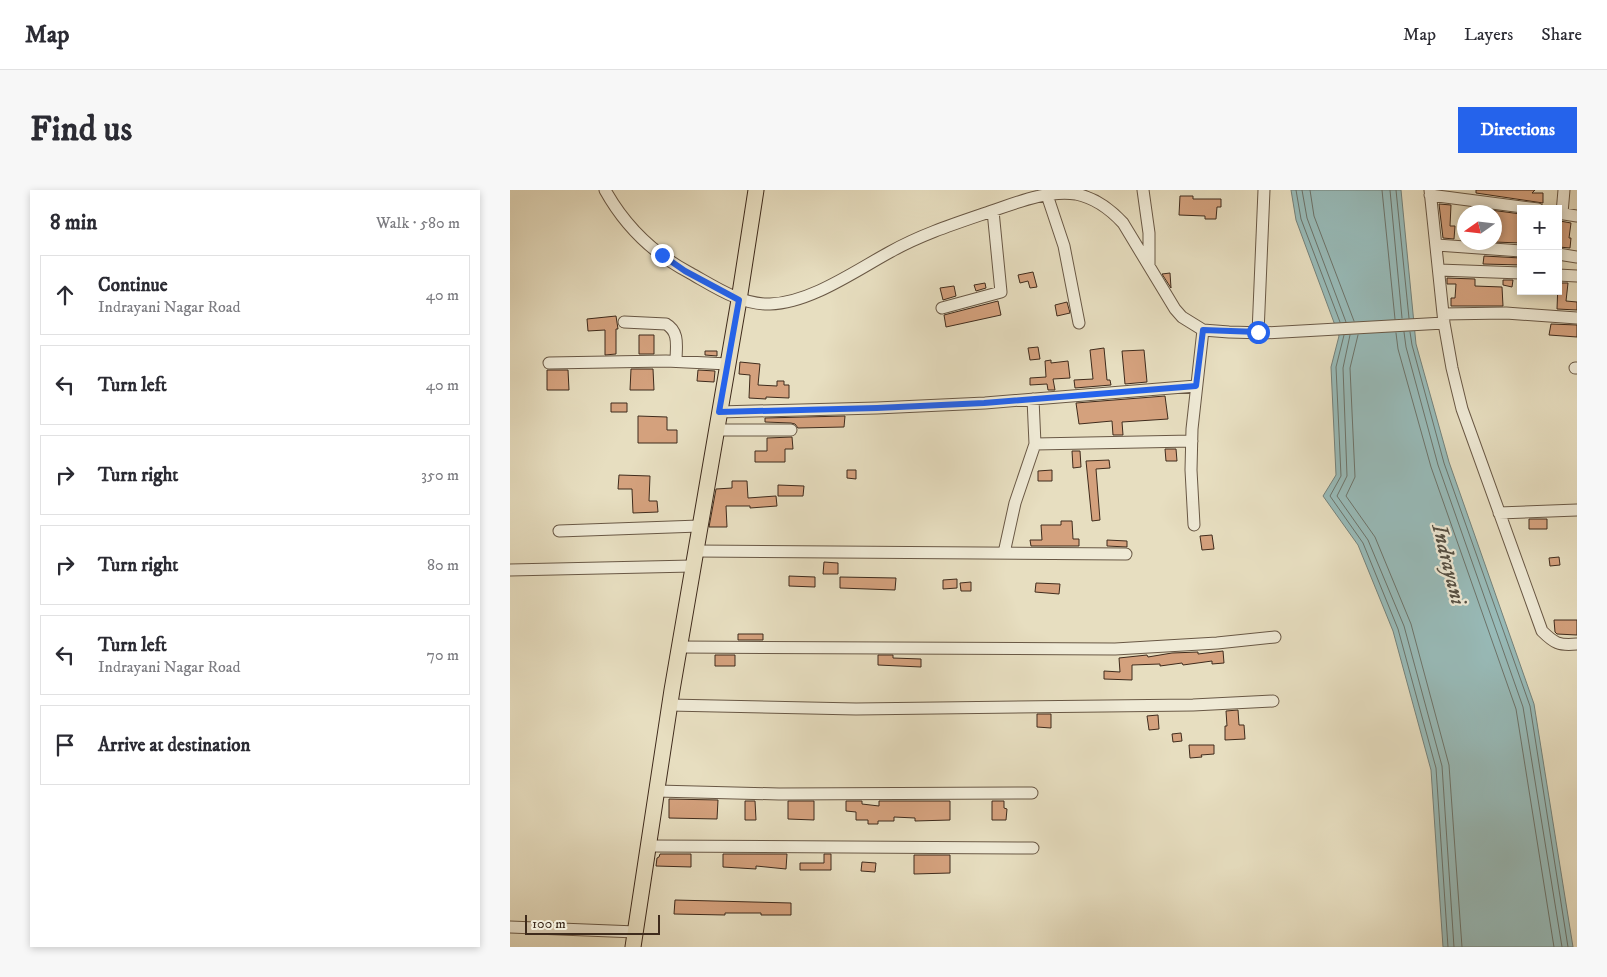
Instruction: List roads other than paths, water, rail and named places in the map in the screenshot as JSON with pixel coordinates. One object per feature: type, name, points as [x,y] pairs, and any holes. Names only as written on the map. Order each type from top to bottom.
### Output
[{"type":"main road","points":[[634,940],[669,705],[739,300],[756,190]]},
{"type":"street","points":[[605,190],[629,226],[656,250],[685,271],[739,300],[770,304],[797,299],[854,273],[917,238],[942,228],[1047,195],[1075,192],[1099,202],[1114,213],[1123,224],[1175,309],[1182,317],[1203,330],[1261,333],[1431,324],[1443,319],[1506,313],[1577,318]]},
{"type":"street","points":[[1143,190],[1149,233],[1149,268]]},
{"type":"street","points":[[1261,333],[1264,190]]},
{"type":"street","points":[[1561,205],[1564,190]]},
{"type":"street","points":[[1517,206],[1430,193],[1437,245],[1443,319],[1462,409],[1542,631],[1553,642],[1567,645],[1577,644]]},
{"type":"street","points":[[1047,195],[1064,246],[1079,322]]},
{"type":"street","points":[[942,308],[1001,292],[993,211]]},
{"type":"street","points":[[1562,213],[1577,216]]},
{"type":"street","points":[[1437,245],[1517,251]]},
{"type":"street","points":[[1562,255],[1577,257]]},
{"type":"street","points":[[1439,270],[1517,273]]},
{"type":"street","points":[[1562,275],[1577,276]]},
{"type":"street","points":[[624,322],[666,324],[671,326],[676,336],[676,361]]},
{"type":"street","points":[[1194,525],[1192,441],[1203,330]]},
{"type":"street","points":[[548,363],[676,361],[728,364]]},
{"type":"street","points":[[719,412],[877,408],[1033,399],[1196,386]]},
{"type":"street","points":[[1004,553],[1015,503],[1035,444],[1033,399]]},
{"type":"street","points":[[716,430],[791,430]]},
{"type":"street","points":[[1035,444],[1192,441]]},
{"type":"street","points":[[1499,513],[1577,510]]},
{"type":"street","points":[[560,531],[699,526]]},
{"type":"street","points":[[510,570],[694,558],[1004,553],[1126,554]]},
{"type":"street","points":[[679,648],[1116,649],[1207,644],[1275,637]]},
{"type":"street","points":[[669,705],[866,709],[1193,706],[1273,701]]},
{"type":"street","points":[[657,791],[778,794],[1032,793]]},
{"type":"street","points":[[648,846],[1033,848]]},
{"type":"street","points":[[510,927],[634,940]]},
{"type":"water","name":"Indrayani","points":[[1291,190],[1401,190],[1416,344],[1449,462],[1534,704],[1573,947],[1443,947],[1431,770],[1393,631],[1358,545],[1323,496],[1336,475],[1331,367],[1339,336],[1296,220]]}]
